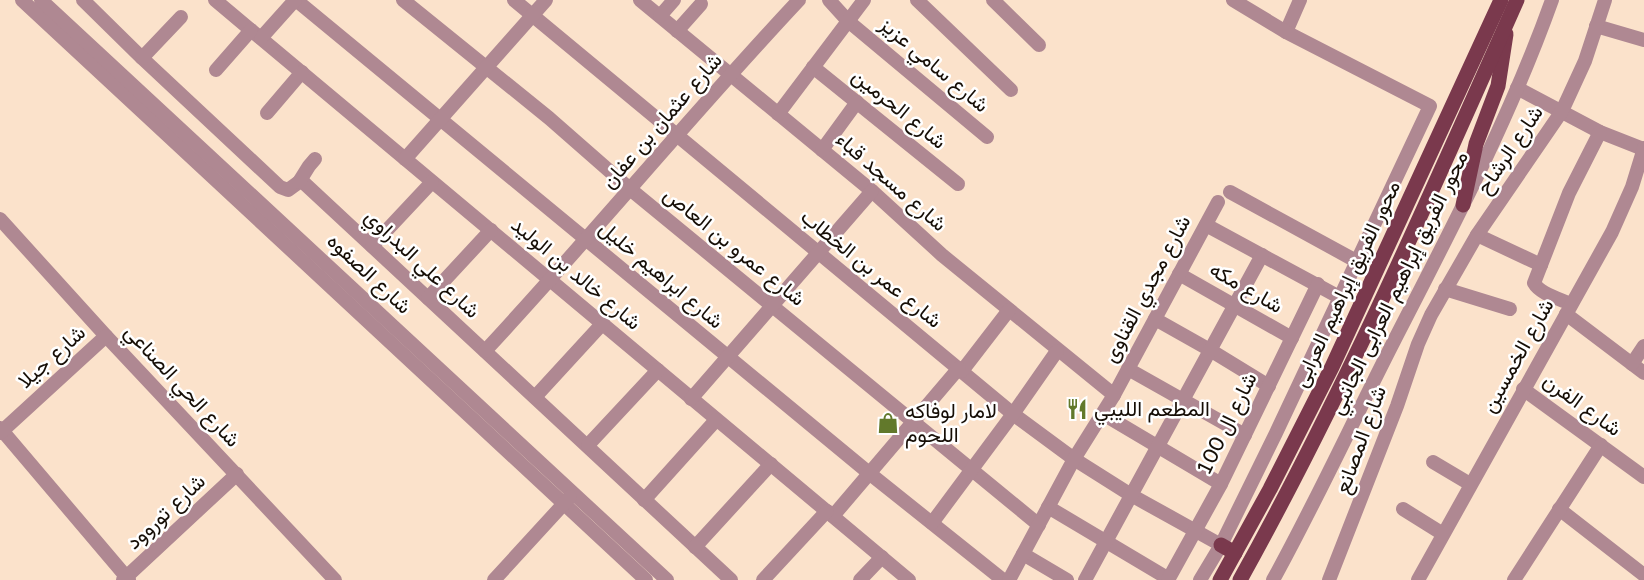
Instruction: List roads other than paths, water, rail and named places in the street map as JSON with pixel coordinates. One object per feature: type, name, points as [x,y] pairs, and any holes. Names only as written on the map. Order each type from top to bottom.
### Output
[{"type":"main road","name":"محور الفريق إبراهيم العرابى","points":[[1220,580],[1270,489],[1332,367],[1501,0]]},
{"type":"main road","name":"محور الفريق إبراهيم العرابى","points":[[1240,580],[1284,500],[1345,379],[1517,0]]},
{"type":"main road","points":[[1463,205],[1476,144],[1498,86],[1504,55],[1506,24]]},
{"type":"main road","points":[[1221,545],[1235,553]]},
{"type":"street","name":"شارع الصفوه","points":[[41,0],[569,498],[646,580]]},
{"type":"street","points":[[83,0],[280,187],[288,190],[299,182],[315,159]]},
{"type":"street","name":"شارع خالد بن الوليد","points":[[215,0],[909,580]]},
{"type":"street","points":[[216,70],[295,0]]},
{"type":"street","name":"شارع ابراهيم خليل","points":[[295,0],[727,357],[1003,580]]},
{"type":"street","name":"شارع عمرو بن العاص","points":[[403,0],[549,118],[630,189],[1039,525]]},
{"type":"street","name":"شارع عمر بن الخطاب","points":[[514,0],[1013,414],[1074,459],[1131,495],[1221,545]]},
{"type":"street","points":[[405,159],[546,0]]},
{"type":"street","name":"شارع مسجد قباء","points":[[640,0],[872,191],[942,255],[1057,351],[1114,395]]},
{"type":"street","points":[[660,16],[674,0]]},
{"type":"street","name":"شارع عثمان بن عفان","points":[[485,351],[551,280],[729,74],[799,0]]},
{"type":"street","name":"شارع سامي عزيز","points":[[829,0],[848,21],[987,137]]},
{"type":"street","points":[[778,114],[864,0]]},
{"type":"street","points":[[917,0],[1011,90]]},
{"type":"street","points":[[993,0],[1038,45]]},
{"type":"street","points":[[1200,580],[1221,545],[1341,298],[1430,106],[1286,33],[1233,0]]},
{"type":"street","points":[[1286,33],[1300,0]]},
{"type":"street","name":"محور الفريق إبراهيم العرابى الجانبي","points":[[1273,580],[1308,515],[1463,205],[1517,88],[1552,0]]},
{"type":"street","name":"شارع الرشاح","points":[[1431,315],[1477,235],[1562,111],[1585,61],[1605,0]]},
{"type":"street","name":"شارع الصفوه","points":[[26,1],[569,498],[667,580]]},
{"type":"street","points":[[677,31],[701,4]]},
{"type":"street","points":[[142,58],[181,17]]},
{"type":"street","points":[[1596,26],[1644,40]]},
{"type":"street","name":"شارع الحرمين","points":[[813,67],[958,184]]},
{"type":"street","points":[[267,113],[302,72]]},
{"type":"street","points":[[1517,88],[1600,132],[1644,149]]},
{"type":"street","points":[[822,150],[857,102]]},
{"type":"street","points":[[1600,132],[1569,193],[1534,283],[1537,288],[1568,309],[1644,373]]},
{"type":"street","name":"شارع الخمسين","points":[[1418,580],[1612,232],[1642,166],[1644,149]]},
{"type":"street","name":"شارع علي البدراوي","points":[[299,182],[304,183],[731,580]]},
{"type":"street","points":[[372,246],[432,182]]},
{"type":"street","points":[[691,399],[872,191]]},
{"type":"street","points":[[1230,192],[1358,261]]},
{"type":"street","name":"شارع مجدي القناوى","points":[[1009,580],[1074,459],[1114,395],[1218,202]]},
{"type":"street","name":"شارع الحي الصناعي","points":[[0,219],[106,336],[335,580]]},
{"type":"street","points":[[1206,225],[1341,298]]},
{"type":"street","points":[[428,298],[491,230]]},
{"type":"street","points":[[1477,235],[1540,265]]},
{"type":"street","points":[[1085,580],[1262,255]]},
{"type":"street","name":"شارع مكه","points":[[1179,274],[1292,338]]},
{"type":"street","name":"شارع ال 100","points":[[1168,580],[1221,484],[1318,284]]},
{"type":"street","points":[[1445,289],[1509,309]]},
{"type":"street","points":[[763,580],[869,473],[960,370],[1009,310]]},
{"type":"street","name":"شارع المصانع","points":[[1329,580],[1431,315]]},
{"type":"street","points":[[1155,319],[1269,386]]},
{"type":"street","points":[[535,397],[603,323]]},
{"type":"street","name":"شارع جيلا","points":[[1,431],[106,336]]},
{"type":"street","points":[[1632,364],[1644,346]]},
{"type":"street","points":[[932,523],[1057,351]]},
{"type":"street","points":[[1128,369],[1245,435]]},
{"type":"street","points":[[588,445],[658,370]]},
{"type":"street","name":"شارع الفرن","points":[[1523,389],[1644,477]]},
{"type":"street","points":[[1103,414],[1221,484]]},
{"type":"street","points":[[644,500],[716,420]]},
{"type":"street","points":[[1,431],[126,579]]},
{"type":"street","points":[[1515,580],[1558,509],[1602,445]]},
{"type":"street","points":[[1433,462],[1470,484]]},
{"type":"street","points":[[695,547],[771,465]]},
{"type":"street","name":"شارع توروود","points":[[126,579],[237,474]]},
{"type":"street","points":[[494,580],[569,498]]},
{"type":"street","points":[[1048,507],[1168,580]]},
{"type":"street","points":[[1403,509],[1443,534]]},
{"type":"street","points":[[1558,509],[1644,575]]},
{"type":"street","points":[[1023,554],[1067,580]]},
{"type":"street","points":[[860,580],[882,557]]},
{"type":"place","name":"المطعم الليبي","points":[[1077,409]]},
{"type":"place","name":"لامار لوفاكه اللحوم","points":[[888,423]]}]
